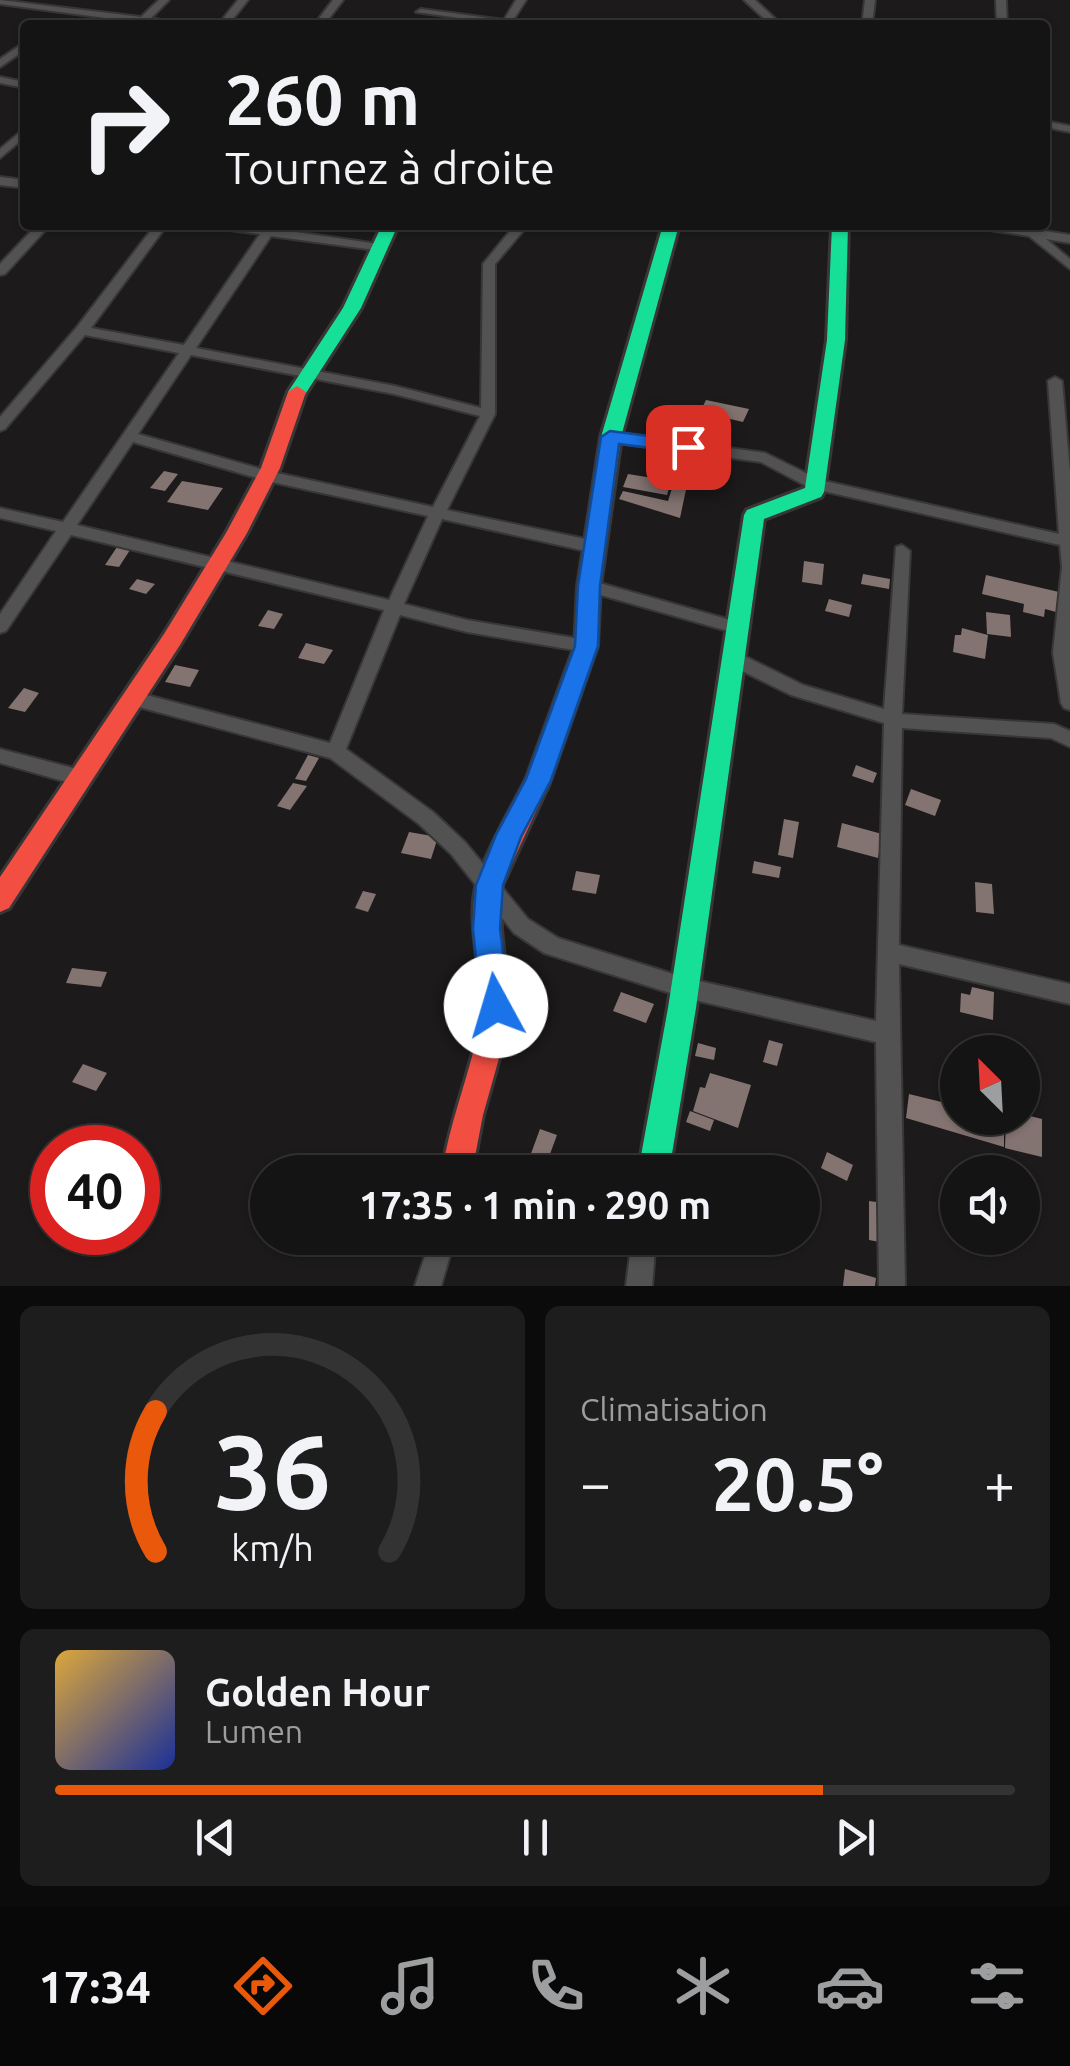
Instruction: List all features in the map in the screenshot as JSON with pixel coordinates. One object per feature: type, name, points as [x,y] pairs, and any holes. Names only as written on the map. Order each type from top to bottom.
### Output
[{"type":"street","points":[[56,20],[76,0]]},
{"type":"street","points":[[142,20],[164,0]]},
{"type":"street","points":[[226,20],[243,0]]},
{"type":"street","points":[[323,20],[338,0]]},
{"type":"street","points":[[414,20],[429,0]]},
{"type":"street","points":[[749,0],[771,20]]},
{"type":"street","points":[[0,1],[128,20]]},
{"type":"street","points":[[421,12],[478,20]]},
{"type":"street","points":[[0,64],[20,49]]},
{"type":"street","points":[[0,155],[20,136]]},
{"type":"street","points":[[0,271],[39,230]]},
{"type":"street","points":[[0,426],[82,330],[158,230]]},
{"type":"street","points":[[0,626],[269,230]]},
{"type":"street","points":[[281,230],[378,248]]},
{"type":"street","points":[[0,900],[77,777],[135,699],[267,476],[297,392],[352,308],[387,230]]},
{"type":"street","points":[[336,752],[393,606],[436,512],[488,414],[488,264],[518,230]]},
{"type":"street","points":[[460,1155],[494,1030],[496,1006],[487,929],[489,885],[509,835],[538,780],[586,646],[589,586],[610,437],[669,230]]},
{"type":"street","points":[[656,1155],[682,1024],[734,659],[735,626],[754,515],[814,492],[836,340],[840,230]]},
{"type":"street","points":[[1029,230],[1070,266]]},
{"type":"street","points":[[1032,230],[1070,240]]},
{"type":"street","points":[[82,330],[488,414]]},
{"type":"street","points":[[1056,381],[1070,567],[1062,653],[1070,703]]},
{"type":"street","points":[[127,436],[267,476],[595,547]]},
{"type":"street","points":[[610,437],[765,458],[815,484],[1068,541]]},
{"type":"street","points":[[0,513],[467,626],[586,646]]},
{"type":"street","points":[[892,1286],[887,1034],[893,719],[902,551]]},
{"type":"street","points":[[589,586],[735,626]]},
{"type":"street","points":[[734,659],[796,690],[908,723],[1054,731],[1070,740]]},
{"type":"street","points":[[135,699],[336,752],[426,818],[522,926],[552,946],[686,988],[887,1034]]},
{"type":"street","points":[[0,756],[77,777]]},
{"type":"street","points":[[889,952],[1070,994]]},
{"type":"street","points":[[428,1286],[438,1255]]},
{"type":"street","points":[[640,1286],[643,1255]]},
{"type":"building","points":[[706,400],[749,409],[743,422],[700,412]]},
{"type":"building","points":[[691,457],[712,460],[712,479],[687,475]]},
{"type":"building","points":[[164,471],[178,474],[165,491],[150,488]]},
{"type":"building","points":[[628,474],[671,481],[667,495],[623,487]]},
{"type":"building","points":[[182,481],[223,488],[208,510],[167,502]]},
{"type":"building","points":[[674,482],[687,485],[680,518],[619,499],[623,491],[668,501]]},
{"type":"building","points":[[117,547],[130,550],[119,567],[105,565]]},
{"type":"building","points":[[804,561],[824,564],[822,585],[802,582]]},
{"type":"building","points":[[863,574],[890,579],[889,589],[861,584]]},
{"type":"building","points":[[986,575],[1059,592],[1056,612],[1045,609],[1044,617],[1023,612],[1024,604],[982,594]]},
{"type":"building","points":[[137,579],[155,584],[146,594],[129,589]]},
{"type":"building","points":[[829,599],[852,605],[849,617],[825,611]]},
{"type":"building","points":[[268,610],[283,614],[274,629],[258,626]]},
{"type":"building","points":[[986,612],[1010,615],[1011,637],[987,634]]},
{"type":"building","points":[[962,628],[988,635],[985,659],[953,652],[955,635],[961,635]]},
{"type":"building","points":[[306,643],[333,650],[324,664],[298,658]]},
{"type":"building","points":[[175,665],[199,670],[190,687],[165,682]]},
{"type":"building","points":[[24,688],[39,693],[25,712],[8,708]]},
{"type":"building","points":[[308,755],[319,758],[306,781],[295,779]]},
{"type":"building","points":[[856,765],[877,773],[873,783],[852,776]]},
{"type":"building","points":[[293,783],[307,786],[290,810],[277,806]]},
{"type":"building","points":[[911,789],[941,800],[935,816],[905,805]]},
{"type":"building","points":[[784,819],[799,822],[793,858],[778,855]]},
{"type":"building","points":[[842,823],[882,834],[878,858],[837,847]]},
{"type":"building","points":[[409,832],[438,837],[431,859],[401,853]]},
{"type":"building","points":[[754,861],[781,867],[779,878],[752,873]]},
{"type":"building","points":[[576,871],[600,875],[596,894],[572,890]]},
{"type":"building","points":[[975,882],[992,884],[994,914],[976,912]]},
{"type":"building","points":[[363,891],[376,894],[368,912],[355,908]]},
{"type":"building","points":[[72,968],[107,972],[101,987],[66,983]]},
{"type":"building","points":[[972,987],[994,992],[993,1020],[960,1012],[961,993],[970,995]]},
{"type":"building","points":[[621,992],[654,1004],[646,1023],[613,1011]]},
{"type":"building","points":[[769,1040],[783,1044],[777,1066],[763,1062]]},
{"type":"building","points":[[698,1043],[716,1048],[714,1060],[695,1056]]},
{"type":"building","points":[[83,1064],[107,1073],[96,1091],[72,1082]]},
{"type":"building","points":[[710,1073],[751,1085],[738,1128],[693,1111],[700,1087],[705,1088]]},
{"type":"building","points":[[909,1094],[940,1102],[940,1128],[906,1118]]},
{"type":"building","points":[[690,1111],[714,1120],[710,1131],[686,1122]]},
{"type":"building","points":[[1042,1119],[1042,1157],[1005,1148],[1005,1135],[1040,1135]]},
{"type":"building","points":[[540,1129],[557,1135],[550,1155],[530,1155]]},
{"type":"building","points":[[963,1135],[1004,1135],[1004,1147]]},
{"type":"building","points":[[827,1152],[853,1165],[847,1181],[821,1168]]},
{"type":"building","points":[[869,1201],[884,1203],[885,1243],[869,1240]]},
{"type":"building","points":[[845,1269],[876,1278],[875,1286],[843,1286]]},
{"type":"traffic: fast","points":[[297,392],[352,308],[388,230]]},
{"type":"traffic: fast","points":[[537,783],[586,646],[589,586],[611,437],[670,230]]},
{"type":"traffic: fast","points":[[656,1155],[682,1008],[754,515],[814,492],[836,340],[840,230]]},
{"type":"traffic: jam","points":[[0,900],[205,587],[271,468],[297,392]]},
{"type":"traffic: jam","points":[[460,1155],[493,1030],[495,1006],[487,929],[489,885],[537,783]]},
{"type":"route","points":[[496,1006],[487,929],[489,885],[509,835],[538,780],[586,646],[589,586],[610,437],[688,447]]}]
